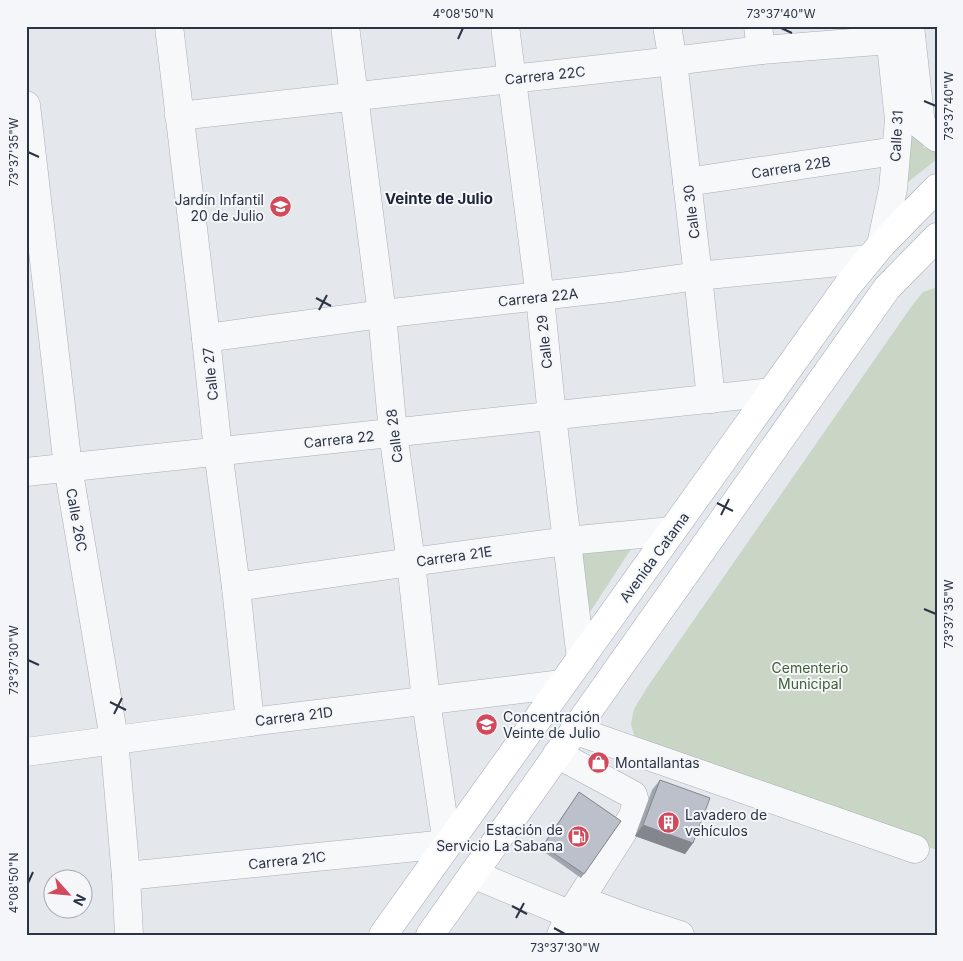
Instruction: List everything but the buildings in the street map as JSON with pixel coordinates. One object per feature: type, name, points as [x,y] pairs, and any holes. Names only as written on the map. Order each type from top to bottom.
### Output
[{"type":"main road","name":"Avenida Catama","points":[[383,935],[848,285],[875,252],[937,188]]},
{"type":"main road","points":[[430,935],[887,288],[937,237]]},
{"type":"street","name":"Calle 27","points":[[168,26],[218,451],[236,587],[250,722]]},
{"type":"street","name":"Calle 28","points":[[346,26],[382,314],[394,433],[411,562],[426,700],[447,844]]},
{"type":"street","name":"Calle 29","points":[[505,26],[540,297],[581,659]]},
{"type":"street","name":"Calle 30","points":[[667,26],[687,182],[711,399]]},
{"type":"street","name":"Carrera 22C","points":[[179,116],[672,61],[760,38],[900,32]]},
{"type":"street","name":"Calle 31","points":[[900,32],[921,124],[937,138]]},
{"type":"street","name":"Calle 31","points":[[875,252],[893,189],[899,120],[900,32]]},
{"type":"street","name":"Calle 26C","points":[[26,105],[30,170],[68,467],[114,739],[126,876],[129,935]]},
{"type":"street","name":"Carrera 22B","points":[[687,182],[895,151]]},
{"type":"street","name":"Carrera 22A","points":[[206,338],[382,314],[619,288],[875,252]]},
{"type":"street","name":"Carrera 22","points":[[26,472],[772,392]]},
{"type":"street","name":"Carrera 21E","points":[[236,587],[567,541],[672,531]]},
{"type":"street","name":"Carrera 21D","points":[[26,752],[114,739],[562,684]]},
{"type":"street","points":[[574,730],[915,848]]},
{"type":"street","points":[[557,754],[633,795],[636,805],[633,816],[570,916]]},
{"type":"street","name":"Carrera 21C","points":[[126,876],[447,844]]},
{"type":"street","points":[[472,874],[619,935]]},
{"type":"street","points":[[570,916],[637,921],[680,935]]},
{"type":"green space","points":[[912,125],[924,148],[937,150],[937,159],[898,190]]},
{"type":"green space","name":"Cementerio Municipal","points":[[937,287],[937,850],[635,739],[631,724],[634,709],[648,686],[911,307],[923,292]]},
{"type":"green space","points":[[633,546],[590,612],[580,552]]},
{"type":"place","name":"Jardín Infantil 20 de Julio","points":[[280,207]]},
{"type":"place","name":"Concentración Veinte de Julio","points":[[487,724]]},
{"type":"place","name":"Montallantas","points":[[599,762]]},
{"type":"place","name":"Lavadero de vehículos","points":[[669,822]]},
{"type":"place","name":"Estación de Servicio La Sabana","points":[[579,837]]},
{"type":"district","name":"Veinte de Julio","points":[[439,198]]}]
